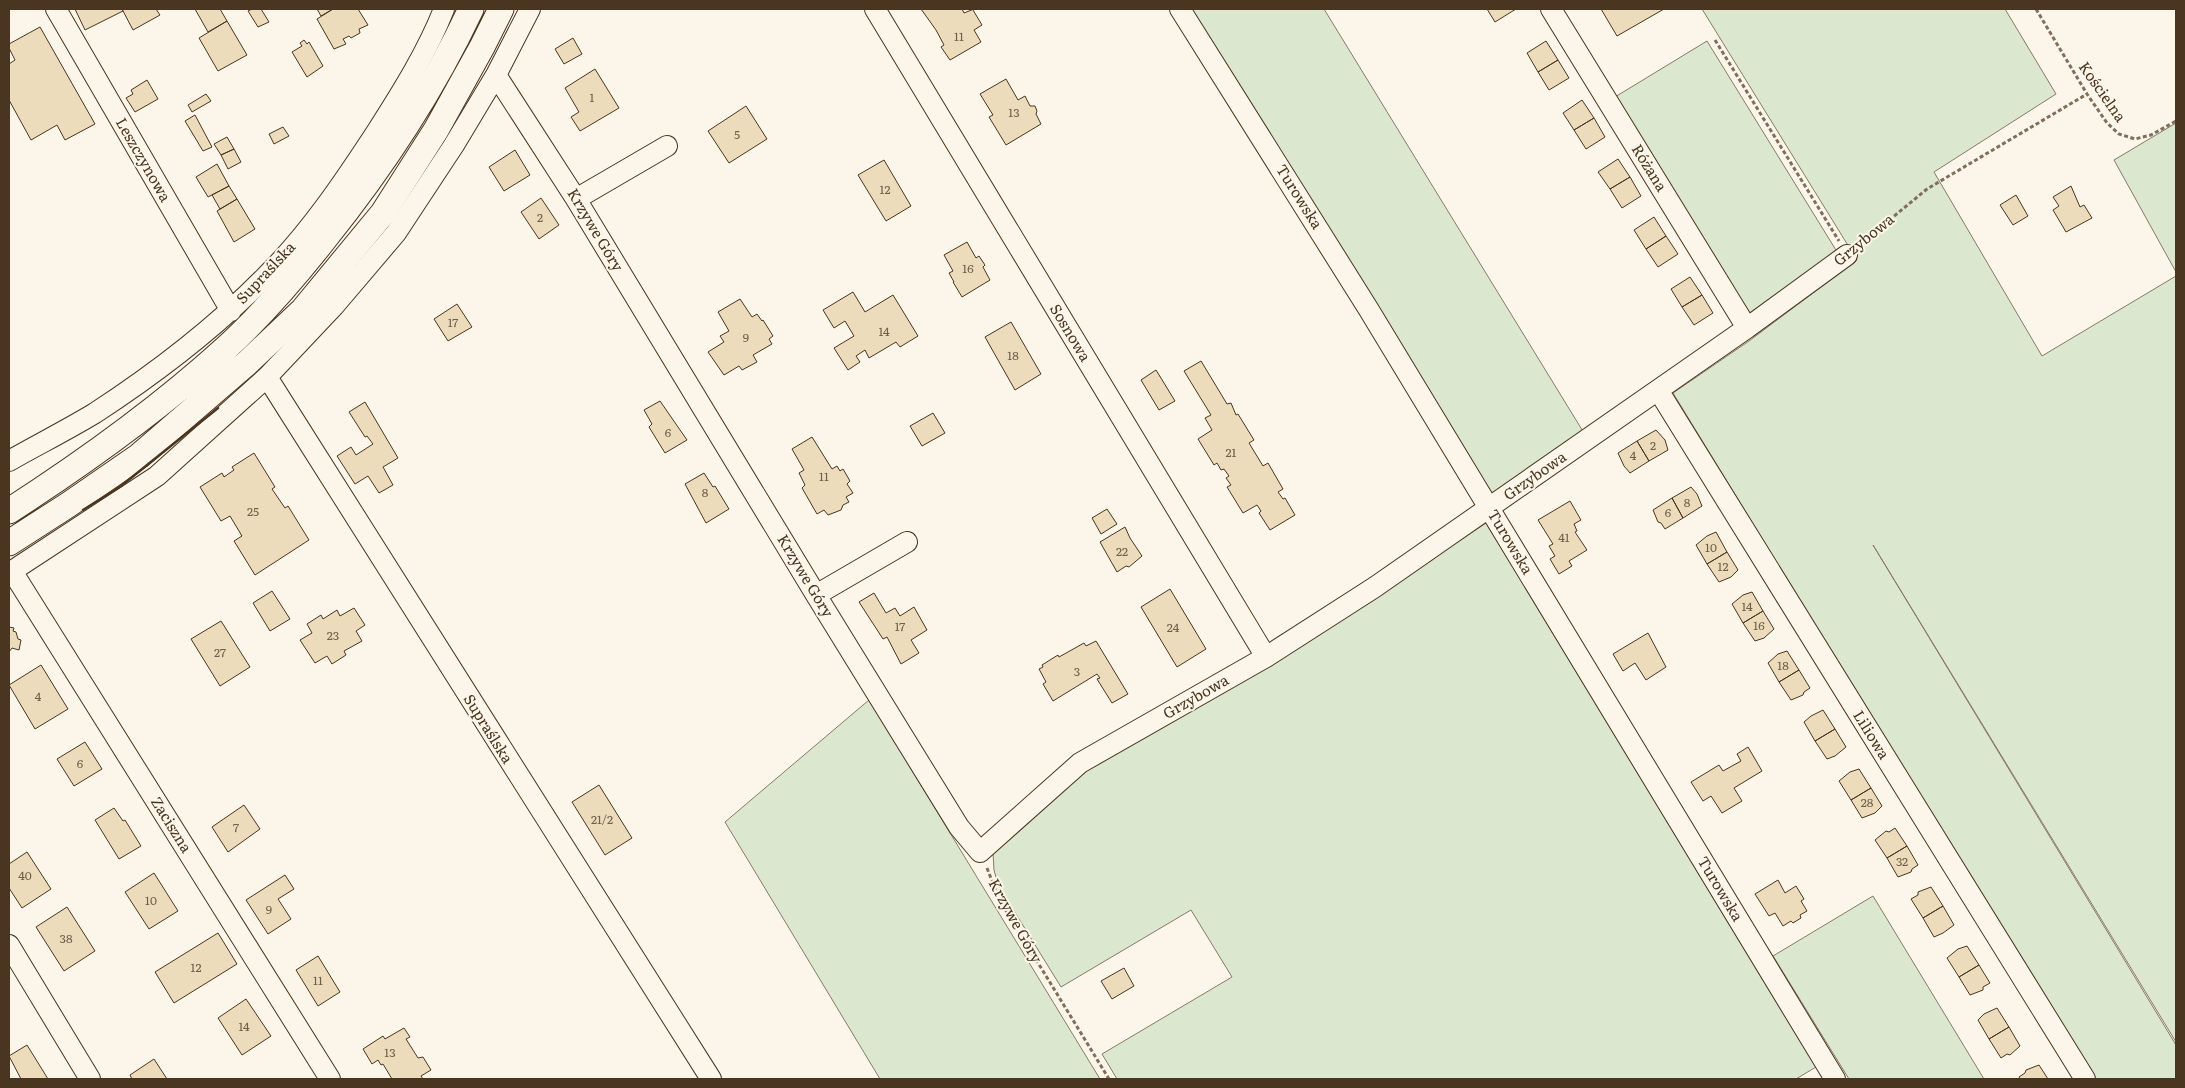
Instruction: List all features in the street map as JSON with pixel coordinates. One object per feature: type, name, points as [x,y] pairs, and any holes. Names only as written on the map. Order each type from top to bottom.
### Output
[{"type":"main road","points":[[9,511],[124,433],[227,347],[285,288],[365,187],[414,112],[459,34],[471,9]]},
{"type":"main road","points":[[9,543],[139,456],[247,363],[303,310],[383,213],[436,130],[501,9]]},
{"type":"street","name":"Leszczynowa","points":[[56,9],[231,311]]},
{"type":"street","name":"Supraślska","points":[[9,461],[94,413],[164,364],[231,311],[273,270],[321,213],[406,86],[436,30],[444,9]]},
{"type":"street","points":[[10,572],[156,476],[267,378],[334,306],[396,233],[454,145],[496,75],[530,9]]},
{"type":"street","name":"Sosnowa","points":[[875,9],[1266,657]]},
{"type":"street","name":"Turowska","points":[[1180,9],[1369,310],[1835,1079]]},
{"type":"street","name":"Różana","points":[[1551,9],[1747,328]]},
{"type":"street","name":"Krzywe Góry","points":[[496,75],[576,199],[959,827],[980,852]]},
{"type":"street","points":[[576,199],[667,146]]},
{"type":"street","name":"Grzybowa","points":[[980,852],[1080,763],[1266,657],[1375,586],[1747,328],[1847,255]]},
{"type":"street","name":"Supraślska","points":[[267,378],[711,1079]]},
{"type":"street","name":"Liliowa","points":[[1658,390],[2085,1079]]},
{"type":"street","points":[[816,595],[907,542]]},
{"type":"street","name":"Zaciszna","points":[[10,572],[330,1079]]},
{"type":"street","points":[[9,945],[90,1079]]},
{"type":"path","name":"Kościelna","points":[[2036,9],[2107,123],[2119,134],[2135,139],[2151,135],[2176,121]]},
{"type":"path","points":[[1715,40],[1847,255]]},
{"type":"path","name":"Grzybowa","points":[[1847,255],[1926,189],[2088,94]]},
{"type":"path","name":"Krzywe Góry","points":[[980,852],[999,899],[1109,1079]]},
{"type":"green space","points":[[1191,9],[1324,9],[1584,433],[1490,499]]},
{"type":"green space","points":[[1702,9],[2005,9],[2056,94],[1934,172],[2042,356],[2176,276],[2176,1042],[1873,545],[2176,1045],[2176,1079],[2092,1079],[1673,393],[1749,341],[1857,260]]},
{"type":"green space","points":[[1707,41],[1839,255],[1751,317],[1615,97]]},
{"type":"green space","points":[[2176,123],[2176,272],[2114,160]]},
{"type":"green space","points":[[1486,523],[1816,1067],[1796,1079],[1117,1079],[1102,1054],[1232,977],[1191,910],[1061,987],[998,885],[994,870],[993,852],[1068,782],[1328,628]]},
{"type":"green space","points":[[869,700],[1100,1079],[880,1079],[725,822]]},
{"type":"green space","points":[[1873,896],[1984,1079],[1849,1079],[1773,956]]},
{"type":"building","points":[[75,9],[122,9],[123,11],[85,30]]},
{"type":"building","points":[[122,9],[156,9],[160,15],[133,30]]},
{"type":"building","points":[[195,9],[220,9],[227,21],[208,32]]},
{"type":"building","points":[[261,9],[269,22],[258,27],[248,11]]},
{"type":"building","points":[[317,9],[333,9],[321,16]]},
{"type":"building","points":[[333,9],[358,9],[368,25],[359,29],[360,33],[351,38],[349,36],[343,39],[346,44],[334,49],[317,19]]},
{"type":"building","points":[[921,9],[962,9],[964,13],[974,9],[982,25],[974,30],[981,42],[950,60],[941,47],[944,45],[936,30]]},
{"type":"building","points":[[1487,9],[1516,9],[1495,22]]},
{"type":"building","points":[[1601,9],[1664,9],[1617,36]]},
{"type":"building","points":[[227,21],[247,55],[218,71],[199,38]]},
{"type":"building","points":[[40,27],[95,124],[65,140],[57,125],[31,140],[9,100],[9,64],[15,60],[9,44]]},
{"type":"building","points":[[573,38],[582,54],[564,64],[555,49]]},
{"type":"building","points":[[304,40],[307,44],[309,42],[323,66],[307,77],[292,52],[302,46],[300,43]]},
{"type":"building","points":[[1546,41],[1558,60],[1538,72],[1527,53]]},
{"type":"building","points":[[1558,60],[1569,78],[1549,90],[1538,72]]},
{"type":"building","points":[[595,69],[619,108],[580,131],[571,117],[579,112],[565,88]]},
{"type":"building","points":[[1006,79],[1018,100],[1025,96],[1030,106],[1035,106],[1036,114],[1041,124],[1006,145],[989,117],[993,115],[980,94]]},
{"type":"building","points":[[147,80],[158,99],[135,112],[126,98],[133,94],[131,90]]},
{"type":"building","points":[[206,94],[211,101],[192,112],[188,105]]},
{"type":"building","points":[[1582,100],[1594,118],[1574,130],[1563,113]]},
{"type":"building","points":[[746,106],[767,139],[729,163],[708,131]]},
{"type":"building","points":[[195,115],[212,147],[203,151],[185,121]]},
{"type":"building","points":[[1594,118],[1605,137],[1586,149],[1574,130]]},
{"type":"building","points":[[283,127],[289,136],[274,144],[269,134]]},
{"type":"building","points":[[227,137],[234,149],[221,155],[214,144]]},
{"type":"building","points":[[234,149],[241,162],[228,169],[221,155]]},
{"type":"building","points":[[515,150],[530,175],[504,191],[489,167]]},
{"type":"building","points":[[1618,159],[1630,177],[1610,189],[1598,172]]},
{"type":"building","points":[[884,160],[911,206],[886,221],[858,175]]},
{"type":"building","points":[[217,164],[229,186],[208,197],[196,177]]},
{"type":"building","points":[[1630,177],[1641,196],[1622,208],[1610,189]]},
{"type":"building","points":[[229,186],[237,199],[220,209],[212,195]]},
{"type":"building","points":[[2071,186],[2080,207],[2084,205],[2092,218],[2066,232],[2053,210],[2059,206],[2053,197]]},
{"type":"building","points":[[2016,195],[2028,216],[2013,225],[2000,205]]},
{"type":"building","points":[[541,198],[559,225],[539,239],[521,212]]},
{"type":"building","points":[[237,199],[255,229],[234,242],[217,211]]},
{"type":"building","points":[[1654,217],[1666,236],[1646,249],[1634,230]]},
{"type":"building","points":[[1666,236],[1678,254],[1658,267],[1646,249]]},
{"type":"building","points":[[967,242],[976,258],[979,256],[985,265],[983,267],[990,280],[962,297],[949,273],[953,271],[944,255]]},
{"type":"building","points":[[1690,277],[1702,295],[1682,307],[1671,289]]},
{"type":"building","points":[[853,292],[865,312],[893,295],[918,336],[900,347],[896,342],[869,358],[865,350],[856,356],[860,362],[848,370],[834,348],[854,336],[845,321],[834,328],[823,310]]},
{"type":"building","points":[[1702,295],[1713,313],[1694,325],[1682,307]]},
{"type":"building","points":[[740,299],[752,317],[757,314],[763,320],[773,336],[769,339],[772,344],[753,355],[757,362],[742,370],[739,366],[724,375],[708,352],[724,342],[720,336],[729,331],[718,312]]},
{"type":"building","points":[[457,304],[472,327],[448,341],[434,319]]},
{"type":"building","points":[[1011,322],[1041,374],[1015,390],[985,337]]},
{"type":"building","points":[[1201,361],[1227,404],[1231,403],[1236,415],[1238,414],[1254,440],[1249,443],[1263,466],[1268,463],[1283,489],[1278,492],[1283,499],[1285,498],[1295,515],[1270,530],[1259,513],[1261,511],[1257,505],[1243,513],[1227,487],[1231,485],[1226,478],[1229,476],[1224,469],[1221,470],[1217,463],[1214,465],[1198,439],[1212,430],[1205,418],[1211,415],[1184,371]]},
{"type":"building","points":[[1156,370],[1175,401],[1159,410],[1141,380]]},
{"type":"building","points":[[660,401],[687,440],[665,453],[649,427],[652,424],[644,410]]},
{"type":"building","points":[[365,402],[398,458],[383,467],[393,485],[379,493],[368,476],[355,484],[337,456],[351,447],[356,455],[373,444],[367,436],[365,437],[349,412]]},
{"type":"building","points":[[933,413],[945,433],[922,446],[910,426]]},
{"type":"building","points":[[1656,430],[1665,440],[1668,450],[1649,461],[1637,441]]},
{"type":"building","points":[[812,437],[832,469],[837,466],[840,471],[843,469],[850,481],[847,484],[853,493],[846,497],[849,502],[843,505],[841,510],[828,515],[824,510],[817,514],[802,488],[805,485],[799,473],[804,470],[792,449]]},
{"type":"building","points":[[1637,441],[1649,461],[1630,473],[1624,466],[1618,453]]},
{"type":"building","points":[[254,453],[275,487],[272,489],[285,508],[288,506],[309,540],[255,575],[234,541],[242,536],[230,516],[221,521],[200,487],[222,473],[224,477],[234,470],[232,467]]},
{"type":"building","points":[[704,473],[713,487],[715,486],[729,509],[706,523],[685,484]]},
{"type":"building","points":[[1691,487],[1697,494],[1702,506],[1683,518],[1672,498]]},
{"type":"building","points":[[1672,498],[1683,518],[1665,529],[1658,522],[1653,510]]},
{"type":"building","points":[[1570,501],[1581,520],[1574,524],[1577,531],[1575,532],[1587,550],[1569,561],[1572,566],[1559,574],[1550,559],[1555,556],[1549,546],[1553,544],[1538,520]]},
{"type":"building","points":[[1107,509],[1117,524],[1101,534],[1092,518]]},
{"type":"building","points":[[1125,527],[1142,556],[1129,567],[1126,566],[1117,572],[1100,542]]},
{"type":"building","points":[[1716,532],[1727,552],[1707,564],[1696,545],[1707,536]]},
{"type":"building","points":[[1727,552],[1738,570],[1731,577],[1719,582],[1707,564]]},
{"type":"building","points":[[1170,589],[1206,649],[1177,667],[1141,607]]},
{"type":"building","points":[[272,591],[290,619],[270,631],[253,603]]},
{"type":"building","points":[[1752,592],[1763,611],[1743,623],[1732,604],[1743,595]]},
{"type":"building","points":[[874,593],[886,613],[895,608],[900,616],[914,607],[927,630],[911,640],[919,653],[901,664],[887,637],[883,639],[859,602]]},
{"type":"building","points":[[354,608],[365,625],[356,631],[362,641],[344,651],[346,655],[332,664],[327,656],[315,663],[300,640],[312,633],[307,624],[321,615],[323,619],[337,610],[340,616]]},
{"type":"building","points":[[1763,611],[1774,629],[1764,638],[1755,641],[1743,623]]},
{"type":"building","points":[[221,621],[250,667],[220,686],[191,639]]},
{"type":"building","points":[[9,627],[14,628],[13,631],[16,632],[18,639],[21,640],[19,650],[12,648],[9,652]]},
{"type":"building","points":[[1648,633],[1666,667],[1646,680],[1635,663],[1623,671],[1613,654]]},
{"type":"building","points":[[1096,641],[1128,694],[1112,703],[1097,679],[1100,678],[1097,674],[1053,701],[1043,684],[1046,682],[1039,669],[1058,655],[1059,657],[1084,643],[1086,646]]},
{"type":"building","points":[[1787,651],[1799,670],[1779,682],[1768,663],[1778,654]]},
{"type":"building","points":[[41,665],[68,709],[35,729],[9,685]]},
{"type":"building","points":[[1799,670],[1810,688],[1803,695],[1791,700],[1779,682]]},
{"type":"building","points":[[1823,710],[1835,729],[1815,741],[1804,722]]},
{"type":"building","points":[[1835,729],[1846,747],[1835,756],[1827,759],[1815,741]]},
{"type":"building","points":[[85,742],[102,769],[74,786],[57,759]]},
{"type":"building","points":[[1748,747],[1762,771],[1734,788],[1742,801],[1722,813],[1711,796],[1703,801],[1691,782],[1719,765],[1723,771],[1741,761],[1737,754]]},
{"type":"building","points":[[1859,769],[1871,788],[1851,800],[1839,781],[1850,772]]},
{"type":"building","points":[[599,785],[632,838],[605,855],[572,802]]},
{"type":"building","points":[[1871,788],[1882,806],[1875,813],[1862,818],[1851,800]]},
{"type":"building","points":[[244,805],[260,829],[228,852],[212,827]]},
{"type":"building","points":[[114,808],[123,821],[125,820],[141,846],[119,859],[95,820]]},
{"type":"building","points":[[1895,828],[1907,846],[1887,858],[1875,840],[1886,831],[1889,832]]},
{"type":"building","points":[[1907,846],[1918,865],[1911,872],[1898,877],[1887,858]]},
{"type":"building","points":[[27,852],[51,889],[22,908],[9,888],[9,864]]},
{"type":"building","points":[[154,873],[178,911],[149,929],[125,892]]},
{"type":"building","points":[[285,875],[294,889],[278,899],[291,919],[268,934],[246,900]]},
{"type":"building","points":[[1778,880],[1785,893],[1796,886],[1804,899],[1801,901],[1807,911],[1800,915],[1801,918],[1793,923],[1791,921],[1783,926],[1775,913],[1769,916],[1755,894]]},
{"type":"building","points":[[1931,887],[1943,906],[1923,918],[1911,899],[1918,895],[1918,892]]},
{"type":"building","points":[[1943,906],[1954,925],[1934,937],[1923,918]]},
{"type":"building","points":[[67,907],[95,951],[64,971],[36,927]]},
{"type":"building","points":[[218,933],[237,964],[174,1003],[155,972]]},
{"type":"building","points":[[1967,946],[1979,965],[1959,977],[1947,958],[1958,949]]},
{"type":"building","points":[[318,956],[340,992],[318,1006],[296,970]]},
{"type":"building","points":[[1979,965],[1990,983],[1983,987],[1983,990],[1970,995],[1959,977]]},
{"type":"building","points":[[1124,968],[1134,986],[1112,999],[1101,981]]},
{"type":"building","points":[[246,999],[271,1036],[242,1055],[218,1018]]},
{"type":"building","points":[[1997,1008],[2009,1027],[1989,1039],[1978,1020],[1984,1014]]},
{"type":"building","points":[[2009,1027],[2020,1046],[2010,1055],[2007,1054],[2001,1058],[1989,1039]]},
{"type":"building","points":[[404,1028],[410,1037],[406,1039],[418,1058],[423,1057],[431,1070],[421,1076],[423,1079],[392,1079],[383,1064],[381,1065],[378,1060],[372,1064],[363,1049],[383,1036],[385,1039]]},
{"type":"building","points":[[27,1045],[48,1079],[21,1079],[9,1056]]},
{"type":"building","points":[[154,1059],[167,1079],[132,1079],[130,1075]]},
{"type":"building","points":[[2039,1065],[2048,1079],[2020,1079],[2019,1077],[2026,1070]]},
{"type":"wall","points":[[83,510],[121,486],[218,408]]}]
